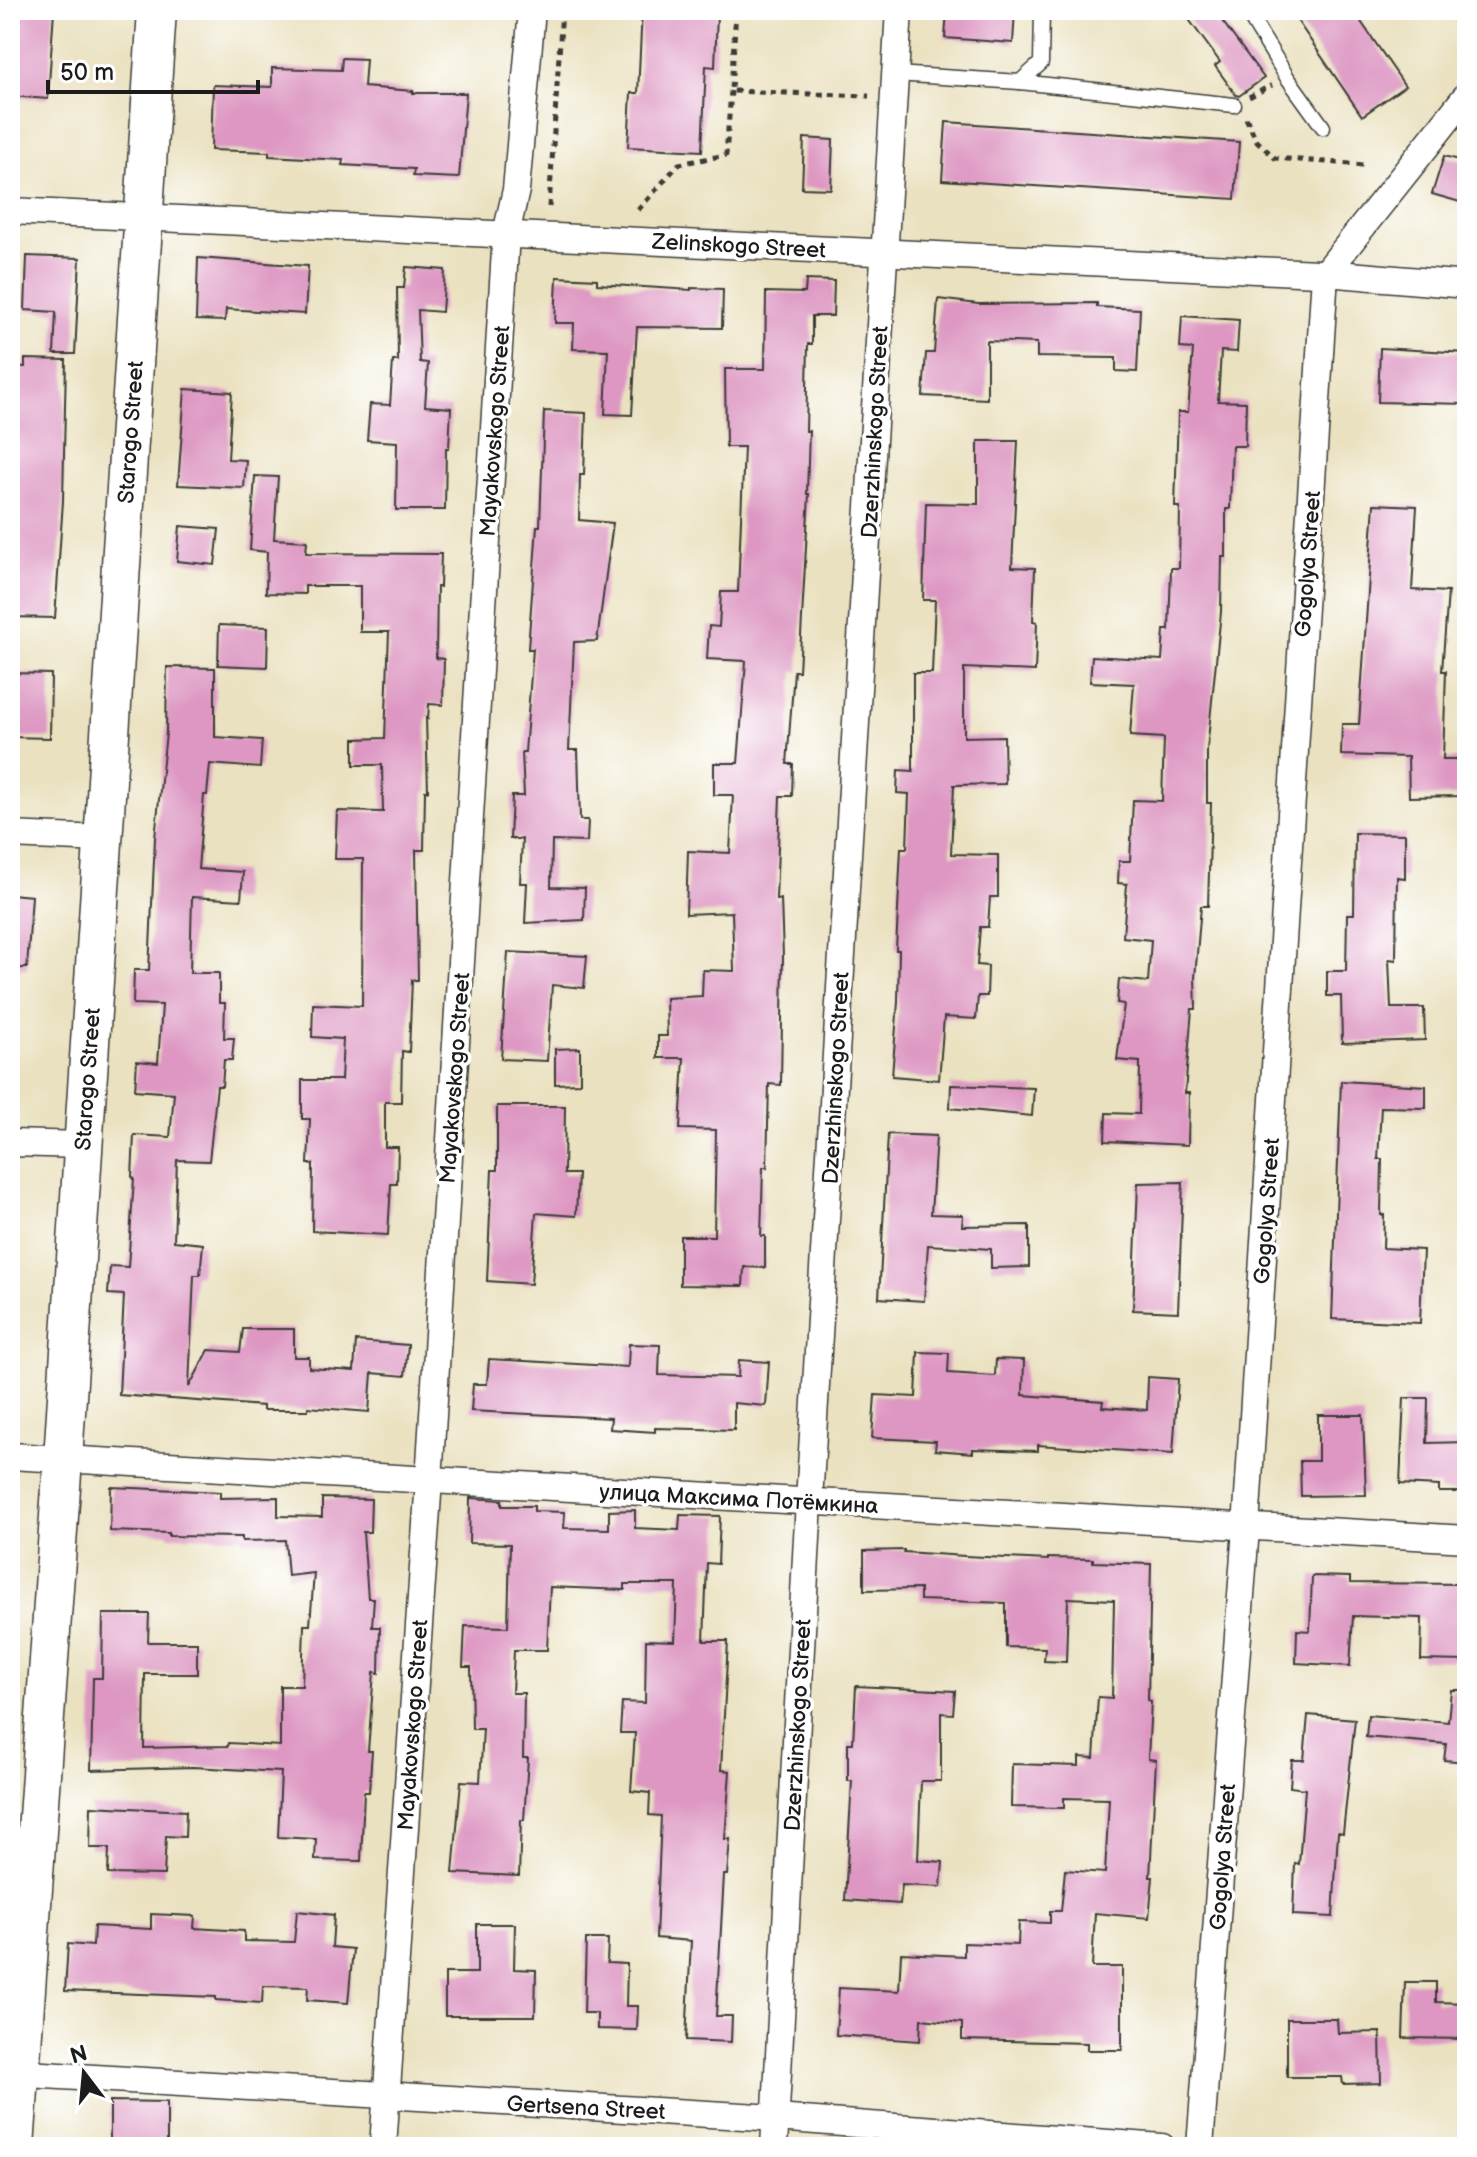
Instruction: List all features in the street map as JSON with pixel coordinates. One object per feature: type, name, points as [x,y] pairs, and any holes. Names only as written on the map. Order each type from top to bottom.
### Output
[{"type":"street","name":"Starogo Street","points":[[15,2147],[14,2073],[63,1459],[157,10]]},
{"type":"street","name":"Mayakovskogo Street","points":[[383,2147],[429,1480],[506,234],[516,190],[532,10]]},
{"type":"street","name":"Dzerzhinskogo Street","points":[[774,2147],[809,1501],[899,10]]},
{"type":"street","points":[[1463,10],[1467,16]]},
{"type":"street","points":[[1325,274],[1467,95]]},
{"type":"street","name":"Zelinskogo Street","points":[[10,211],[1325,274],[1467,285]]},
{"type":"street","name":"Gogolya Street","points":[[1200,2147],[1246,1528],[1325,274]]},
{"type":"street","points":[[10,835],[103,839]]},
{"type":"street","points":[[10,1143],[83,1145]]},
{"type":"street","name":"улица Максима Потёмкина","points":[[10,1456],[1467,1539]]},
{"type":"street","name":"Gertsena Street","points":[[14,2073],[776,2118],[1162,2147]]},
{"type":"lane","points":[[1020,82],[1041,63],[1042,10]]},
{"type":"lane","points":[[1246,10],[1287,77],[1323,127]]},
{"type":"lane","points":[[895,86],[1020,82],[1234,105]]},
{"type":"path","points":[[549,207],[562,10]]},
{"type":"path","points":[[638,210],[679,164],[726,155],[736,10]]},
{"type":"path","points":[[1287,77],[1234,105],[1247,119],[1257,141],[1275,158],[1363,165]]},
{"type":"path","points":[[731,91],[895,86]]},
{"type":"building","points":[[10,10],[54,10],[48,99],[10,96]]},
{"type":"building","points":[[642,10],[717,13],[715,67],[706,66],[702,151],[628,147],[631,93],[638,93]]},
{"type":"building","points":[[947,10],[1015,10],[1013,43],[945,38]]},
{"type":"building","points":[[1182,10],[1214,10],[1264,78],[1239,96],[1236,95],[1215,66],[1220,62]]},
{"type":"building","points":[[1290,10],[1353,10],[1405,86],[1362,116]]},
{"type":"building","points":[[342,58],[366,59],[364,87],[413,93],[466,93],[459,178],[413,176],[414,169],[342,165],[343,160],[211,150],[213,85],[272,87],[272,68],[341,70]]},
{"type":"building","points":[[946,122],[1239,142],[1235,199],[942,180]]},
{"type":"building","points":[[804,138],[833,140],[831,189],[802,188]]},
{"type":"building","points":[[1444,156],[1467,162],[1467,204],[1432,194]]},
{"type":"building","points":[[27,256],[80,258],[75,354],[54,354],[56,312],[25,310]]},
{"type":"building","points":[[198,258],[308,266],[305,314],[226,309],[225,321],[196,320]]},
{"type":"building","points":[[406,267],[445,270],[442,312],[418,310],[420,362],[428,363],[425,406],[451,408],[449,448],[446,448],[445,510],[396,510],[397,442],[367,440],[370,404],[390,405],[393,361],[398,361],[397,288],[404,288]]},
{"type":"building","points":[[557,277],[597,279],[597,284],[723,289],[722,328],[637,327],[632,415],[605,414],[608,350],[573,349],[574,323],[555,323]]},
{"type":"building","points":[[806,280],[834,281],[833,316],[812,316],[812,344],[808,344],[806,431],[809,431],[809,494],[799,671],[794,671],[787,764],[793,764],[792,796],[780,796],[776,900],[781,899],[783,956],[781,1085],[769,1084],[761,1236],[765,1236],[765,1268],[744,1267],[743,1286],[680,1285],[680,1236],[714,1236],[716,1130],[680,1129],[684,1058],[658,1058],[658,1036],[667,1036],[666,998],[702,996],[703,970],[734,971],[732,912],[686,914],[688,851],[730,853],[733,795],[714,795],[714,763],[738,763],[746,661],[707,659],[709,626],[719,627],[721,592],[738,592],[744,447],[726,447],[725,369],[765,369],[766,292],[805,293]]},
{"type":"building","points":[[938,299],[978,304],[1097,303],[1097,307],[1140,309],[1137,372],[1116,371],[1116,358],[1037,357],[1037,343],[987,341],[987,399],[923,396],[926,353],[934,353]]},
{"type":"building","points":[[1182,316],[1239,320],[1237,352],[1221,351],[1218,401],[1246,402],[1245,446],[1232,446],[1230,509],[1226,509],[1226,557],[1222,557],[1221,612],[1207,750],[1207,803],[1211,803],[1208,906],[1201,906],[1195,978],[1196,1009],[1192,1009],[1185,1093],[1189,1093],[1188,1145],[1105,1141],[1106,1113],[1139,1114],[1140,1062],[1117,1060],[1124,1004],[1117,1003],[1119,979],[1148,982],[1151,940],[1123,937],[1127,884],[1118,883],[1119,861],[1130,861],[1133,800],[1162,801],[1164,738],[1130,736],[1134,684],[1090,682],[1092,656],[1162,660],[1164,630],[1169,630],[1171,568],[1179,568],[1180,507],[1175,507],[1178,412],[1188,412],[1193,349],[1180,348]]},
{"type":"building","points":[[1380,348],[1467,353],[1467,404],[1378,402]]},
{"type":"building","points":[[25,359],[66,360],[63,501],[55,618],[11,617],[10,366],[25,367]]},
{"type":"building","points":[[185,389],[232,392],[228,459],[246,460],[244,488],[178,485]]},
{"type":"building","points":[[544,411],[586,413],[579,520],[613,523],[597,641],[574,642],[569,750],[578,750],[580,820],[588,820],[587,842],[552,841],[551,887],[585,888],[584,920],[525,923],[527,883],[520,883],[522,839],[510,839],[512,796],[524,796],[522,752],[525,752],[533,649],[528,649],[537,526],[540,526]]},
{"type":"building","points":[[978,441],[1018,441],[1012,567],[1035,568],[1035,671],[964,668],[964,737],[1004,736],[1005,784],[954,785],[951,854],[998,855],[998,897],[990,897],[988,927],[980,927],[977,965],[988,966],[987,996],[978,996],[976,1019],[944,1017],[939,1080],[892,1076],[898,1002],[899,950],[896,950],[901,848],[907,848],[909,794],[897,793],[898,770],[913,771],[913,673],[932,673],[935,600],[923,600],[926,503],[978,504]]},
{"type":"building","points":[[255,476],[278,477],[274,539],[307,541],[306,553],[441,554],[440,587],[437,587],[436,658],[444,659],[443,705],[429,704],[426,718],[428,791],[425,791],[424,850],[416,850],[418,980],[412,980],[409,1052],[402,1051],[401,1102],[385,1102],[385,1147],[398,1147],[397,1184],[391,1184],[388,1235],[312,1231],[313,1164],[308,1164],[310,1119],[302,1119],[302,1080],[341,1080],[343,1039],[312,1037],[313,1004],[362,1006],[363,859],[335,859],[337,811],[383,812],[382,765],[354,765],[354,739],[385,738],[389,632],[360,632],[360,586],[305,586],[305,594],[266,593],[267,552],[250,550]]},
{"type":"building","points":[[1374,504],[1417,506],[1412,590],[1448,592],[1442,671],[1446,671],[1443,759],[1461,759],[1461,796],[1409,797],[1408,757],[1341,755],[1342,724],[1359,724]]},
{"type":"building","points":[[180,526],[219,529],[215,565],[177,561]]},
{"type":"building","points":[[219,625],[268,627],[267,667],[218,665]]},
{"type":"building","points":[[167,667],[215,668],[215,737],[262,740],[260,768],[210,764],[207,795],[204,795],[198,869],[243,872],[241,900],[192,897],[190,973],[219,973],[219,1003],[225,1003],[224,1038],[234,1038],[232,1060],[224,1060],[222,1086],[217,1086],[209,1161],[177,1160],[174,1241],[203,1244],[200,1275],[194,1275],[189,1387],[209,1350],[240,1352],[243,1329],[294,1329],[294,1357],[309,1357],[309,1368],[354,1371],[356,1341],[408,1345],[405,1376],[372,1373],[369,1412],[308,1407],[308,1410],[263,1410],[263,1406],[119,1395],[124,1295],[108,1294],[110,1266],[128,1267],[134,1135],[170,1137],[174,1093],[135,1090],[137,1061],[158,1063],[162,1005],[133,1004],[134,970],[149,970],[155,838],[166,733]]},
{"type":"building","points":[[10,673],[51,674],[50,738],[10,737]]},
{"type":"building","points":[[1355,833],[1405,834],[1405,878],[1397,877],[1396,960],[1389,959],[1391,1008],[1424,1008],[1425,1040],[1342,1043],[1341,996],[1327,996],[1327,971],[1346,971],[1347,914],[1354,914]]},
{"type":"building","points":[[10,894],[32,896],[27,968],[10,968]]},
{"type":"building","points":[[508,952],[587,956],[584,988],[552,985],[547,1061],[501,1059]]},
{"type":"building","points":[[580,1048],[580,1083],[555,1084],[555,1049]]},
{"type":"building","points":[[1341,1081],[1426,1086],[1426,1108],[1381,1107],[1378,1159],[1382,1159],[1383,1248],[1423,1250],[1420,1323],[1332,1319]]},
{"type":"building","points":[[951,1085],[1034,1088],[1032,1116],[950,1108]]},
{"type":"building","points":[[497,1106],[565,1106],[564,1174],[578,1174],[576,1216],[536,1213],[531,1284],[487,1281],[492,1170],[497,1170]]},
{"type":"building","points":[[888,1134],[936,1136],[931,1214],[963,1215],[962,1226],[1029,1225],[1029,1267],[991,1268],[991,1249],[928,1245],[924,1301],[879,1298]]},
{"type":"building","points":[[1183,1182],[1178,1312],[1133,1310],[1138,1183]]},
{"type":"building","points":[[629,1344],[660,1345],[659,1375],[738,1377],[739,1360],[769,1362],[766,1406],[734,1403],[734,1430],[655,1428],[655,1432],[610,1429],[611,1418],[471,1411],[473,1384],[487,1384],[489,1359],[628,1367]]},
{"type":"building","points":[[918,1352],[949,1353],[948,1373],[995,1376],[996,1359],[1024,1360],[1023,1395],[1103,1401],[1102,1407],[1147,1410],[1148,1377],[1178,1379],[1173,1454],[1038,1445],[1038,1451],[973,1449],[973,1453],[935,1450],[936,1441],[872,1438],[875,1395],[916,1397]]},
{"type":"building","points":[[1404,1398],[1428,1398],[1427,1443],[1467,1442],[1467,1492],[1439,1492],[1439,1486],[1400,1484]]},
{"type":"building","points":[[1318,1415],[1363,1415],[1366,1495],[1301,1496],[1300,1461],[1318,1461]]},
{"type":"building","points":[[111,1487],[220,1492],[220,1498],[278,1497],[278,1516],[322,1517],[322,1498],[371,1499],[370,1532],[363,1532],[368,1598],[374,1598],[372,1627],[380,1627],[379,1673],[374,1672],[368,1751],[372,1751],[369,1792],[364,1792],[361,1861],[315,1860],[316,1839],[278,1837],[281,1772],[193,1767],[91,1770],[93,1678],[102,1678],[103,1614],[149,1614],[148,1642],[197,1642],[197,1674],[145,1674],[144,1748],[228,1746],[229,1743],[280,1746],[280,1686],[302,1686],[304,1625],[310,1625],[314,1573],[288,1576],[285,1540],[242,1541],[242,1537],[110,1531]]},
{"type":"building","points":[[470,1498],[502,1500],[502,1506],[534,1506],[534,1511],[565,1512],[564,1528],[609,1529],[609,1511],[635,1510],[635,1528],[679,1530],[680,1515],[720,1516],[718,1564],[707,1563],[704,1641],[728,1641],[721,1770],[730,1771],[725,1839],[730,1839],[727,1875],[724,1875],[716,2016],[732,2016],[731,2042],[686,2040],[691,1941],[656,1938],[661,1816],[649,1815],[650,1793],[631,1791],[635,1733],[620,1733],[622,1702],[645,1703],[646,1640],[675,1641],[677,1584],[625,1584],[625,1590],[550,1587],[547,1650],[514,1650],[512,1693],[524,1693],[523,1758],[528,1758],[519,1876],[453,1873],[461,1781],[480,1782],[483,1729],[472,1729],[471,1667],[463,1667],[465,1626],[508,1627],[510,1544],[469,1543]]},
{"type":"building","points":[[904,1550],[965,1556],[1093,1559],[1093,1562],[1151,1564],[1148,1759],[1156,1760],[1149,1918],[1095,1913],[1092,1967],[1122,1967],[1122,2050],[1087,2050],[1087,2043],[962,2040],[962,2023],[921,2019],[920,2041],[836,2035],[839,1988],[899,1991],[901,1953],[964,1956],[964,1943],[1018,1945],[1019,1922],[1050,1923],[1050,1911],[1061,1911],[1065,1870],[1105,1873],[1109,1799],[1064,1798],[1064,1808],[1011,1807],[1012,1764],[1079,1766],[1079,1757],[1094,1758],[1098,1697],[1112,1698],[1114,1600],[1068,1598],[1066,1662],[1044,1661],[1045,1648],[1006,1647],[1006,1603],[920,1600],[920,1589],[864,1590],[864,1551]]},
{"type":"building","points":[[1312,1576],[1350,1577],[1350,1583],[1467,1584],[1467,1661],[1421,1660],[1422,1618],[1353,1616],[1350,1666],[1296,1663],[1297,1630],[1310,1631]]},
{"type":"building","points":[[856,1686],[955,1691],[953,1714],[941,1713],[941,1781],[921,1781],[918,1860],[943,1862],[941,1887],[902,1885],[900,1904],[845,1900],[852,1781],[848,1781],[848,1743],[853,1743]]},
{"type":"building","points":[[1451,1690],[1467,1690],[1467,1762],[1444,1760],[1446,1744],[1366,1737],[1368,1715],[1448,1722]]},
{"type":"building","points":[[1308,1715],[1355,1719],[1343,1833],[1338,1832],[1333,1917],[1293,1915],[1295,1863],[1299,1864],[1305,1789],[1290,1787],[1292,1760],[1304,1760]]},
{"type":"building","points":[[91,1806],[186,1811],[185,1837],[166,1836],[164,1875],[108,1874],[109,1848],[90,1848]]},
{"type":"building","points":[[297,1911],[334,1915],[332,1947],[353,1949],[348,2003],[307,2000],[308,1987],[263,1986],[262,2003],[216,2000],[216,1997],[65,1991],[68,1944],[93,1946],[94,1926],[151,1929],[151,1914],[195,1916],[194,1928],[244,1931],[244,1941],[294,1942]]},
{"type":"building","points":[[477,1924],[515,1924],[514,1969],[536,1970],[535,2016],[445,2016],[445,1973],[477,1973]]},
{"type":"building","points":[[586,1939],[608,1939],[607,1963],[627,1964],[626,2006],[638,2006],[637,2030],[597,2029],[597,2013],[584,2013]]},
{"type":"building","points":[[1405,1982],[1436,1982],[1436,2002],[1467,2003],[1467,2039],[1403,2038]]},
{"type":"building","points":[[1287,2019],[1337,2019],[1338,2033],[1380,2032],[1381,2083],[1343,2084],[1342,2077],[1287,2077]]},
{"type":"building","points":[[110,2101],[167,2102],[167,2147],[110,2147]]}]
